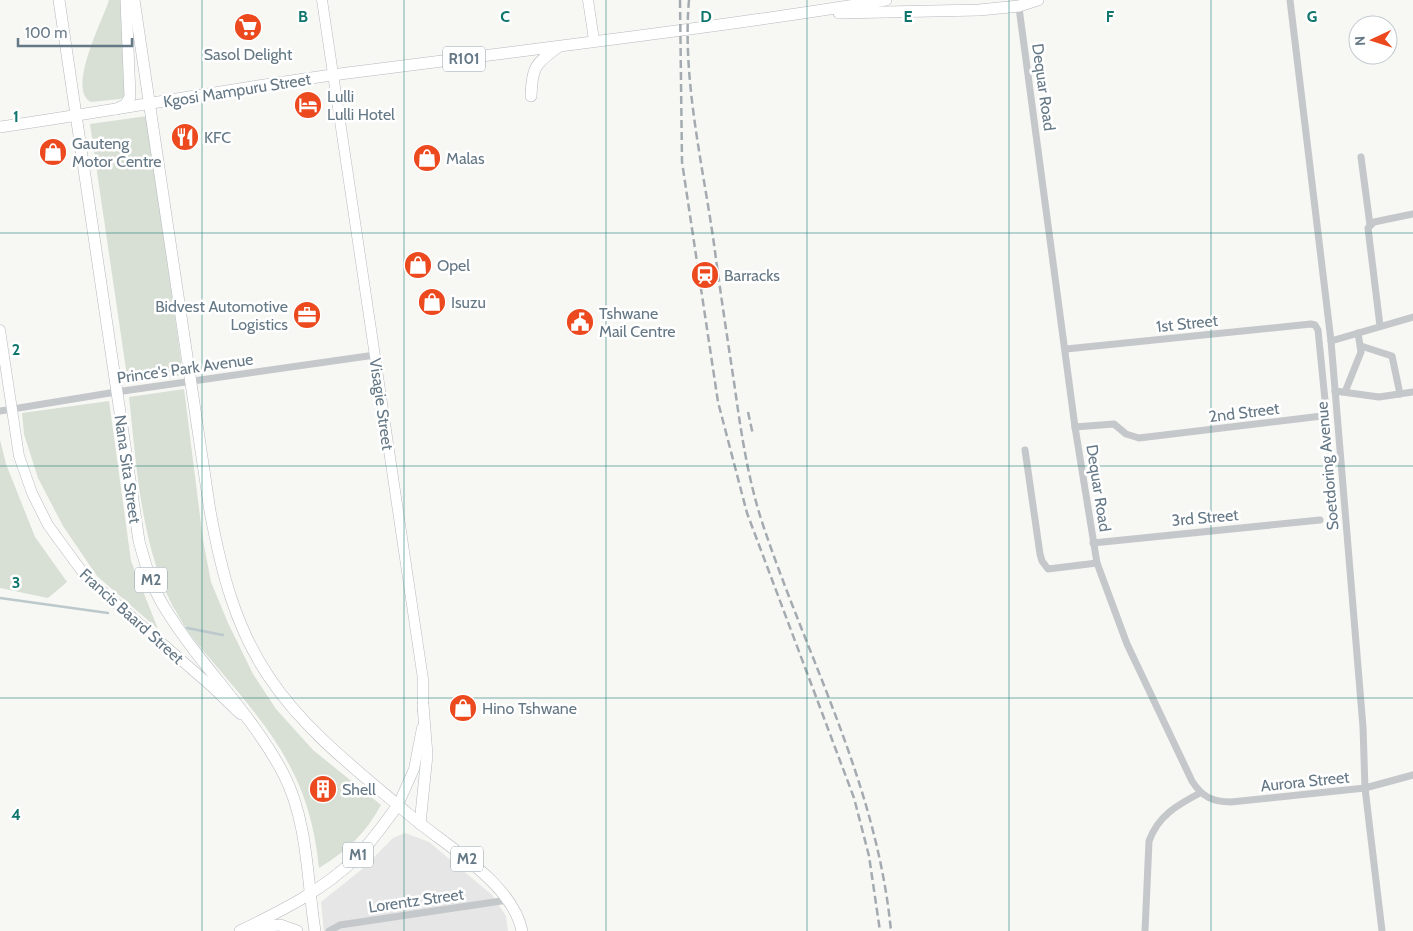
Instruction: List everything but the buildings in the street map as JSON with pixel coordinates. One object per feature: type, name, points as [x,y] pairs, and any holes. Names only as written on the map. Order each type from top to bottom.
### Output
[{"type":"main road","name":"Nana Sita Street","points":[[59,0],[138,541],[153,584],[163,604],[205,664],[262,736],[294,796],[301,826],[309,894]]},
{"type":"main road","points":[[115,110],[126,104],[130,96],[126,0]]},
{"type":"main road","name":"M2","points":[[134,0],[190,381],[217,548],[228,592],[241,627],[269,678],[290,704],[318,734],[398,805],[420,824],[460,853],[508,900],[518,915],[522,931]]},
{"type":"main road","name":"R101","points":[[594,40],[805,13],[886,0]]},
{"type":"main road","points":[[805,13],[979,10],[1038,0]]},
{"type":"main road","name":"Kgosi Mampuru Street","points":[[0,127],[333,75],[594,40]]},
{"type":"main road","points":[[531,96],[532,77],[536,64],[559,46]]},
{"type":"main road","points":[[420,824],[427,755],[424,705]]},
{"type":"main road","name":"M1","points":[[240,931],[309,894],[337,875],[357,856],[398,805]]},
{"type":"main road","name":"M2","points":[[309,894],[315,931]]},
{"type":"main road","points":[[244,931],[275,924],[297,931]]},
{"type":"street","name":"Visagie Street","points":[[322,0],[423,679],[424,705],[418,754],[403,797],[398,805]]},
{"type":"street","points":[[588,0],[594,40]]},
{"type":"street","name":"Soetdoring Avenue","points":[[1290,0],[1331,341],[1362,717],[1365,788],[1382,931]]},
{"type":"street","name":"Dequar Road","points":[[1019,3],[1076,427],[1097,563],[1127,644],[1200,793]]},
{"type":"street","points":[[1361,157],[1380,326]]},
{"type":"street","points":[[1370,225],[1377,221],[1413,214]]},
{"type":"street","points":[[1331,341],[1413,317]]},
{"type":"street","name":"1st Street","points":[[1066,349],[1311,324]]},
{"type":"street","name":"2nd Street","points":[[1076,427],[1114,424],[1126,434],[1139,438],[1322,416],[1326,410],[1318,330],[1316,325],[1311,324]]},
{"type":"street","name":"Francis Baard Street","points":[[0,330],[19,456],[32,493],[48,525],[73,561],[92,583],[211,686],[262,736]]},
{"type":"street","points":[[1345,392],[1361,346],[1358,333]]},
{"type":"street","points":[[1361,346],[1392,356],[1400,394]]},
{"type":"street","name":"Prince's Park Avenue","points":[[0,411],[190,381],[375,356]]},
{"type":"street","points":[[1335,391],[1379,397],[1413,392]]},
{"type":"street","points":[[1025,450],[1040,554],[1044,566],[1048,569],[1097,563]]},
{"type":"street","name":"3rd Street","points":[[1093,543],[1320,520]]},
{"type":"street","name":"Aurora Street","points":[[1200,793],[1216,801],[1231,802],[1365,788],[1413,775]]},
{"type":"street","points":[[1145,931],[1149,842],[1159,821],[1176,806],[1200,793]]},
{"type":"street","name":"Lorentz Street","points":[[330,931],[340,925],[508,900]]},
{"type":"shaded area","points":[[109,0],[123,0],[125,92],[124,97],[120,99],[91,102],[84,95],[84,69]]},
{"type":"shaded area","points":[[147,116],[183,375],[128,383],[90,124]]},
{"type":"shaded area","points":[[184,389],[203,540],[211,582],[228,623],[253,674],[276,709],[313,750],[381,805],[362,833],[347,848],[319,868],[309,813],[290,766],[278,745],[247,702],[184,625],[166,593],[156,566],[138,481],[129,397]]},
{"type":"shaded area","points":[[109,401],[131,561],[158,629],[97,576],[63,526],[38,478],[24,434],[22,413]]},
{"type":"shaded area","points":[[0,440],[6,464],[35,537],[67,582],[48,598],[0,588]]},
{"type":"shaded area","points":[[405,833],[429,842],[492,895],[506,916],[508,931],[324,931],[321,902],[361,870],[393,838]]},
{"type":"waterway","points":[[0,598],[108,613]]},
{"type":"waterway","points":[[187,628],[223,635]]},
{"type":"railway","points":[[680,0],[682,162],[718,402],[747,513],[854,798],[869,856],[880,931]]},
{"type":"railway","points":[[689,0],[688,60],[691,91],[739,419],[749,474],[764,528],[840,726],[857,776],[872,826],[883,878],[891,931]]},
{"type":"railway","points":[[748,412],[753,435]]},
{"type":"place","name":"Sasol Delight","points":[[248,27]]},
{"type":"place","name":"Lulli Lulli Hotel","points":[[308,105]]},
{"type":"place","name":"KFC","points":[[185,137]]},
{"type":"place","name":"Gauteng Motor Centre","points":[[53,152]]},
{"type":"place","name":"Malas","points":[[427,158]]},
{"type":"place","name":"Opel","points":[[418,265]]},
{"type":"place","name":"Barracks","points":[[705,275]]},
{"type":"place","name":"Isuzu","points":[[432,302]]},
{"type":"place","name":"Bidvest Automotive Logistics","points":[[307,315]]},
{"type":"place","name":"Tshwane Mail Centre","points":[[580,322]]},
{"type":"place","name":"Hino Tshwane","points":[[463,708]]},
{"type":"place","name":"Shell","points":[[323,789]]}]
